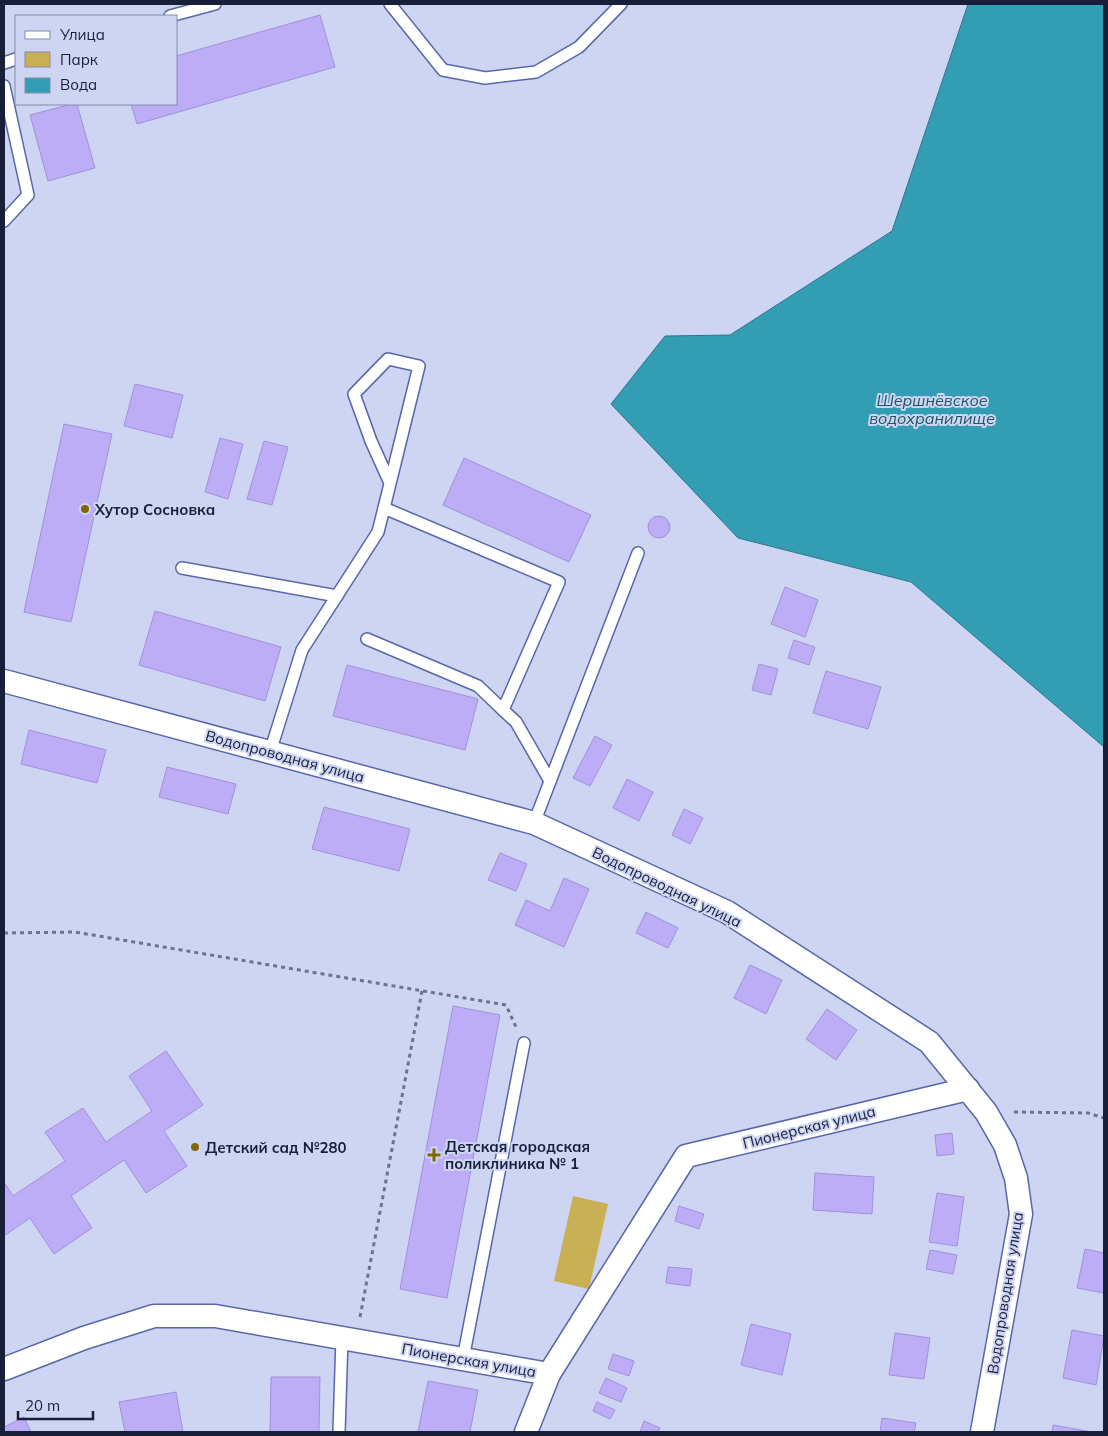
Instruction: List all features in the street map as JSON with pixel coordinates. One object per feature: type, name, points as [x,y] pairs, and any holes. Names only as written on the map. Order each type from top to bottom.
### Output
[{"type":"street","name":"Водопроводная улица","points":[[4,681],[534,823],[727,912],[929,1042],[986,1112],[1008,1153],[1016,1178],[1020,1214],[982,1432]]},
{"type":"street","name":"Пионерская улица","points":[[4,1369],[84,1338],[154,1316],[215,1316],[549,1374],[686,1156],[968,1088]]},
{"type":"street","points":[[526,1432],[549,1374]]},
{"type":"lane","points":[[174,15],[214,4]]},
{"type":"lane","points":[[390,4],[443,70],[486,78],[536,72],[579,47],[622,4]]},
{"type":"lane","points":[[4,86],[28,194],[4,221]]},
{"type":"lane","points":[[270,752],[302,650],[378,532],[419,366],[388,359],[354,394],[370,441],[390,483]]},
{"type":"lane","points":[[384,508],[559,582],[503,710]]},
{"type":"lane","points":[[534,823],[638,553]]},
{"type":"lane","points":[[182,568],[337,596]]},
{"type":"lane","points":[[367,639],[478,686],[516,722],[550,781]]},
{"type":"lane","points":[[463,1359],[524,1043]]},
{"type":"lane","points":[[339,1432],[349,1339]]},
{"type":"path","points":[[4,933],[75,932],[506,1005],[524,1043]]},
{"type":"path","points":[[349,1339],[422,990]]},
{"type":"path","points":[[986,1112],[1088,1113],[1104,1118]]},
{"type":"green space","points":[[573,1196],[608,1204],[589,1289],[554,1281]]},
{"type":"water","name":"Шершнёвское водохранилище","points":[[968,4],[1104,4],[1104,747],[911,582],[738,538],[611,404],[665,336],[730,335],[892,231]]},
{"type":"building","points":[[320,15],[335,67],[137,124],[131,105],[178,105],[178,55]]},
{"type":"building","points":[[68,105],[77,105],[95,168],[48,181],[30,115]]},
{"type":"building","points":[[135,384],[183,395],[172,438],[124,426]]},
{"type":"building","points":[[64,424],[112,434],[71,622],[24,612]]},
{"type":"building","points":[[220,438],[243,444],[228,499],[205,492]]},
{"type":"building","points":[[264,441],[288,447],[272,505],[247,499]]},
{"type":"building","points":[[464,458],[591,515],[569,562],[443,505]]},
{"type":"building","points":[[655,516],[663,516],[670,523],[670,531],[663,538],[655,538],[648,531],[648,523]]},
{"type":"building","points":[[785,587],[818,600],[805,637],[771,624]]},
{"type":"building","points":[[155,611],[281,647],[265,701],[139,665]]},
{"type":"building","points":[[794,640],[815,647],[809,665],[788,658]]},
{"type":"building","points":[[759,664],[778,669],[771,695],[752,690]]},
{"type":"building","points":[[347,665],[478,699],[465,750],[333,716]]},
{"type":"building","points":[[826,671],[881,687],[868,729],[813,713]]},
{"type":"building","points":[[29,730],[106,750],[97,783],[21,764]]},
{"type":"building","points":[[595,736],[612,745],[590,786],[573,778]]},
{"type":"building","points":[[167,767],[236,784],[228,814],[159,797]]},
{"type":"building","points":[[627,779],[653,792],[639,821],[613,808]]},
{"type":"building","points":[[324,807],[410,829],[399,871],[312,849]]},
{"type":"building","points":[[684,809],[703,818],[690,844],[672,835]]},
{"type":"building","points":[[500,853],[527,864],[516,891],[488,880]]},
{"type":"building","points":[[564,878],[589,889],[564,947],[515,925],[526,900],[550,911]]},
{"type":"building","points":[[646,912],[678,928],[668,948],[636,933]]},
{"type":"building","points":[[750,965],[782,980],[766,1014],[734,998]]},
{"type":"building","points":[[453,1006],[500,1015],[447,1298],[400,1289]]},
{"type":"building","points":[[827,1009],[857,1030],[836,1060],[806,1039]]},
{"type":"building","points":[[166,1051],[203,1105],[164,1131],[187,1166],[146,1193],[124,1160],[71,1196],[92,1228],[54,1254],[30,1218],[4,1236],[4,1182],[13,1196],[65,1161],[45,1132],[83,1108],[106,1142],[152,1111],[129,1076]]},
{"type":"building","points":[[952,1133],[954,1154],[937,1156],[935,1135]]},
{"type":"building","points":[[815,1173],[874,1177],[872,1214],[813,1210]]},
{"type":"building","points":[[937,1193],[964,1197],[957,1246],[929,1242]]},
{"type":"building","points":[[679,1206],[704,1214],[699,1229],[675,1221]]},
{"type":"building","points":[[1085,1249],[1104,1253],[1104,1293],[1077,1288]]},
{"type":"building","points":[[930,1250],[957,1255],[953,1274],[926,1269]]},
{"type":"building","points":[[668,1267],[692,1269],[690,1286],[666,1283]]},
{"type":"building","points":[[751,1324],[791,1334],[782,1375],[741,1365]]},
{"type":"building","points":[[1072,1330],[1104,1336],[1096,1385],[1063,1378]]},
{"type":"building","points":[[895,1333],[930,1338],[924,1379],[889,1375]]},
{"type":"building","points":[[613,1354],[634,1361],[629,1376],[608,1369]]},
{"type":"building","points":[[271,1377],[320,1377],[319,1432],[270,1432]]},
{"type":"building","points":[[606,1378],[627,1388],[621,1402],[599,1393]]},
{"type":"building","points":[[428,1381],[478,1390],[470,1432],[418,1432]]},
{"type":"building","points":[[176,1392],[183,1432],[125,1432],[119,1402]]},
{"type":"building","points":[[597,1402],[615,1410],[610,1419],[593,1411]]},
{"type":"building","points":[[24,1417],[31,1432],[4,1432],[4,1427]]},
{"type":"building","points":[[882,1418],[916,1423],[914,1432],[880,1432]]},
{"type":"building","points":[[644,1421],[660,1428],[658,1432],[640,1432]]},
{"type":"building","points":[[1053,1425],[1092,1432],[1052,1432]]},
{"type":"place","name":"Хутор Сосновка","points":[[85,509]]},
{"type":"place","name":"Детский сад №280","points":[[195,1147]]},
{"type":"place","name":"Детская городская поликлиника № 1","points":[[434,1155]]}]
